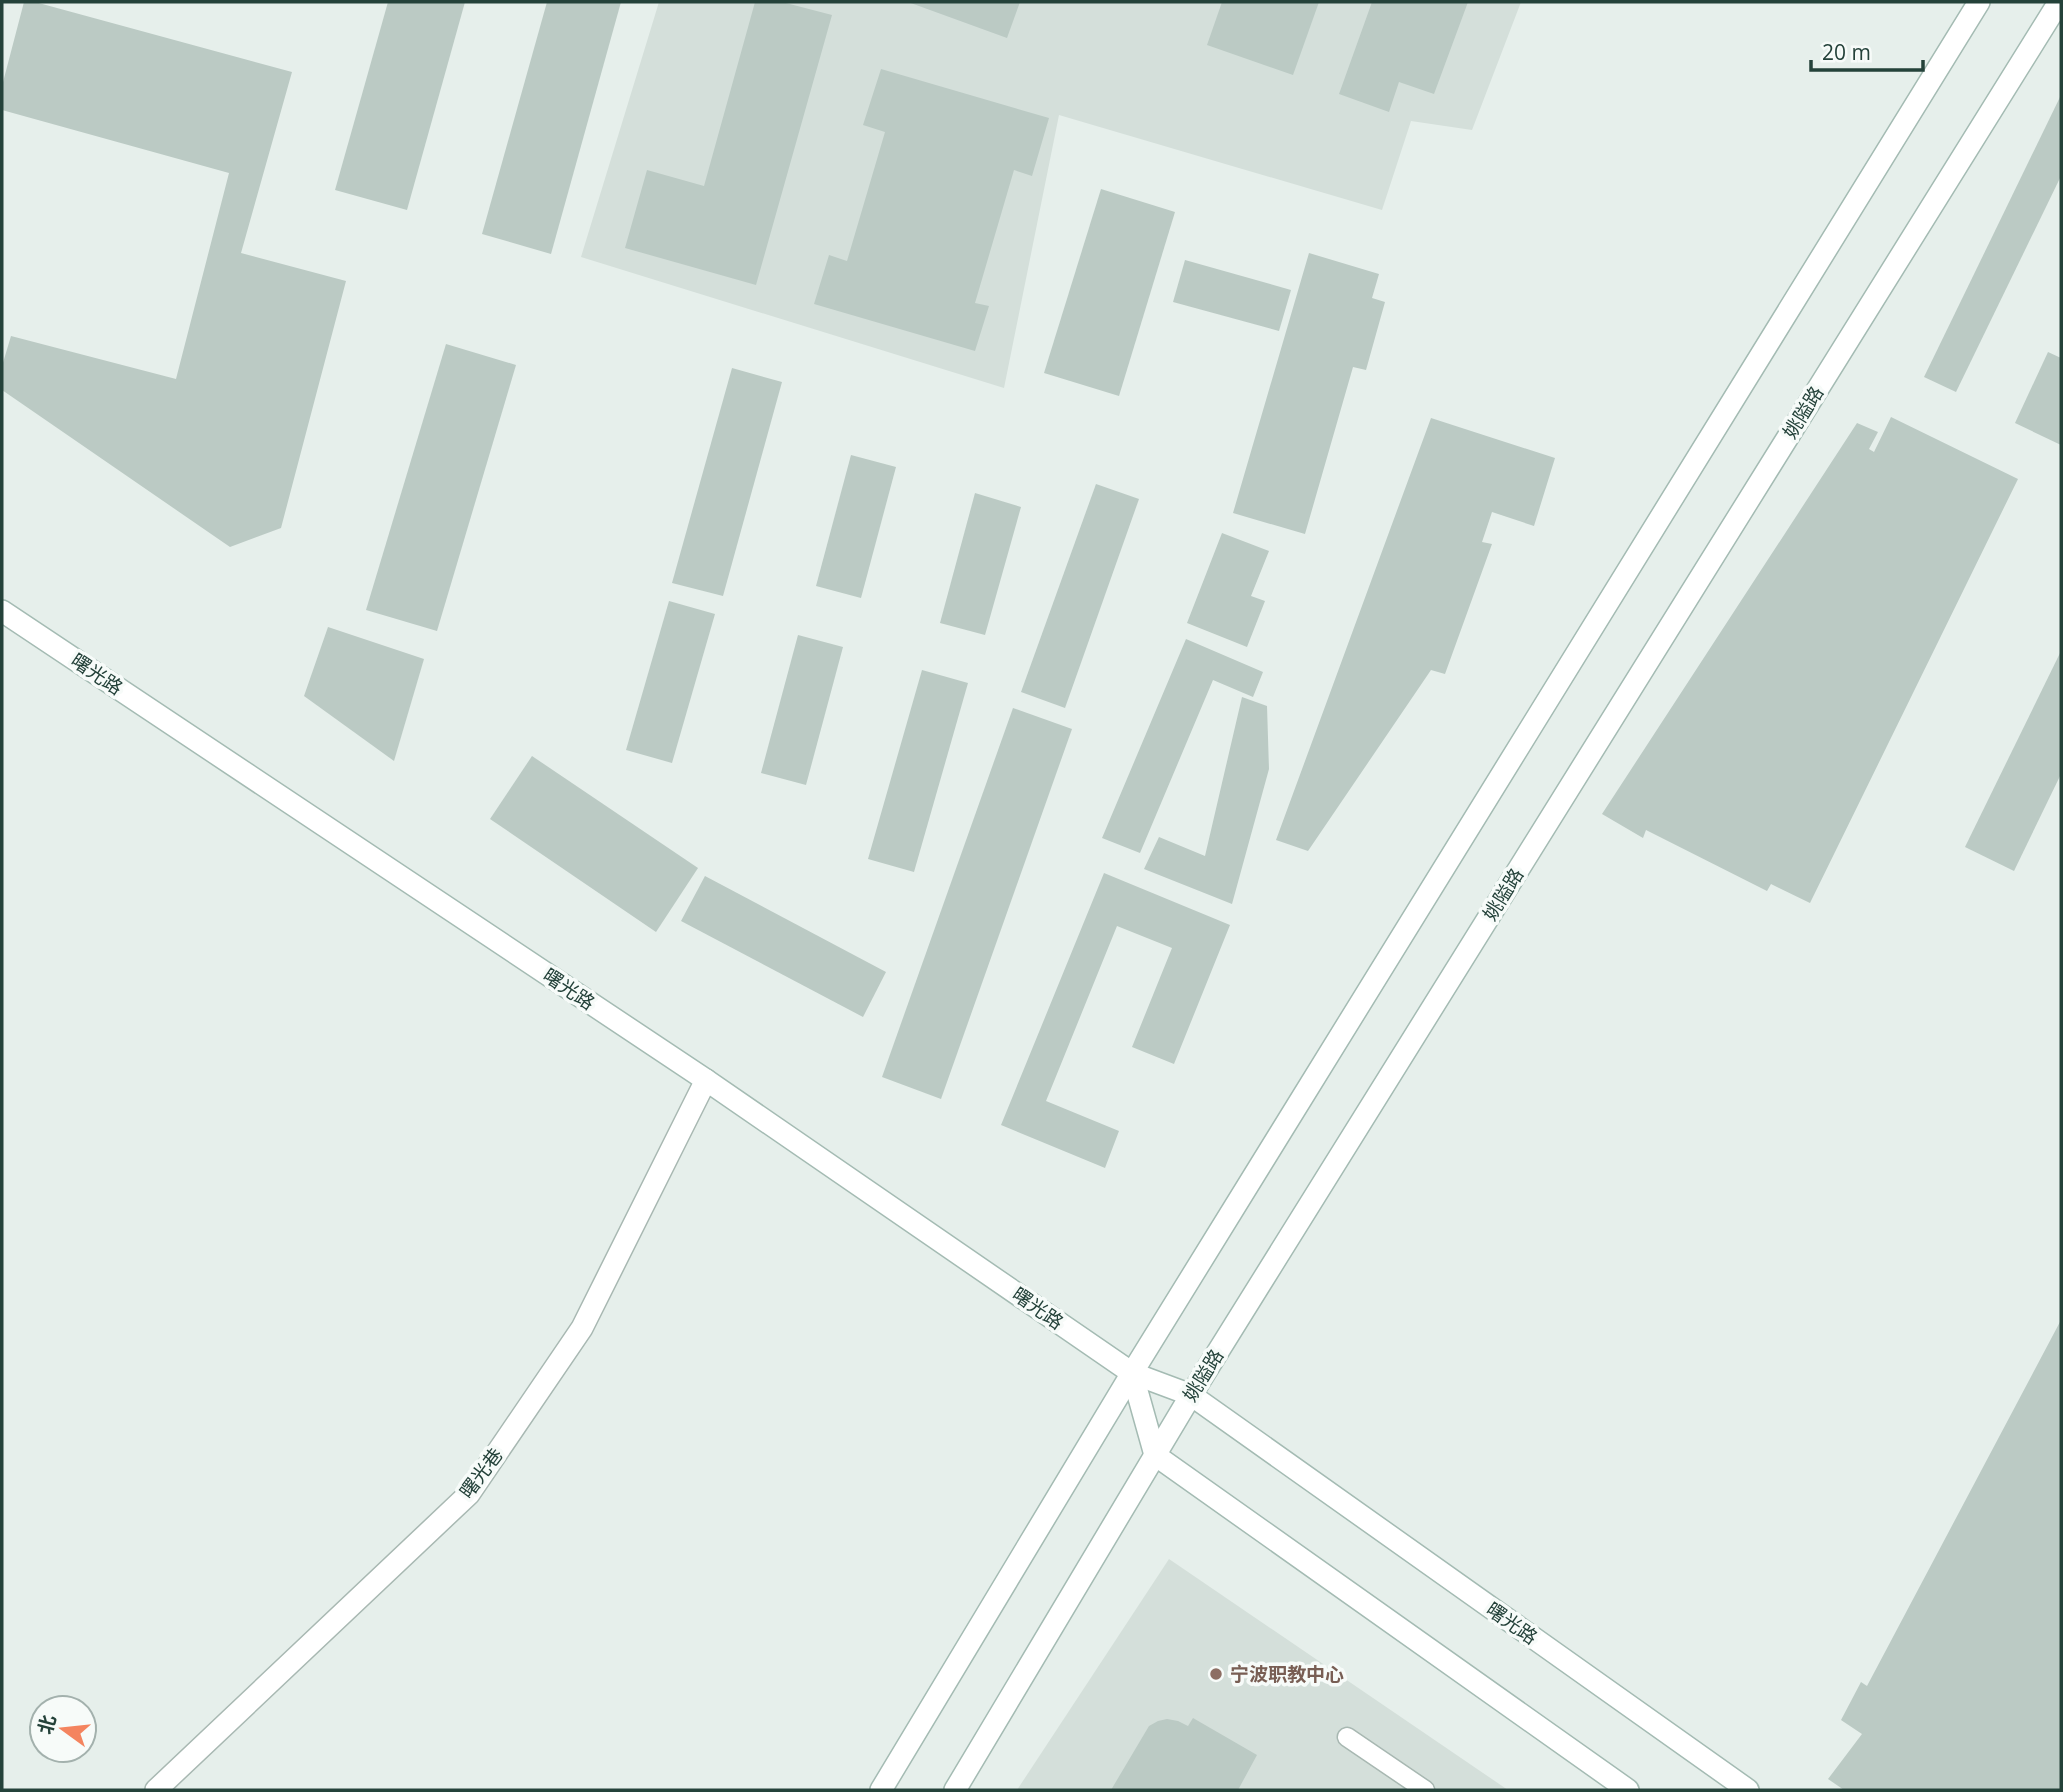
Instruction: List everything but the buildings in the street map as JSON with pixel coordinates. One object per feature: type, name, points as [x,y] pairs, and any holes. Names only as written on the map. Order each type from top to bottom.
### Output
[{"type":"main road","points":[[881,1790],[1132,1373],[1979,2]]},
{"type":"main road","name":"姚隘路","points":[[955,1790],[1191,1395],[2059,2]]},
{"type":"main road","name":"曙光路","points":[[2,611],[706,1080],[1132,1373],[1191,1395],[1748,1790]]},
{"type":"main road","name":"曙光巷","points":[[156,1790],[469,1494],[582,1328],[706,1080]]},
{"type":"main road","points":[[1132,1373],[1155,1455],[1628,1790]]},
{"type":"lane","points":[[1347,1737],[1425,1790]]},
{"type":"shaded area","points":[[659,2],[1521,2],[1472,130],[1411,121],[1382,210],[1059,115],[1004,388],[581,257]]},
{"type":"shaded area","name":"宁波职教中心","points":[[1169,1559],[1508,1790],[1017,1790]]},
{"type":"place","name":"宁波职教中心","points":[[1216,1674]]}]
